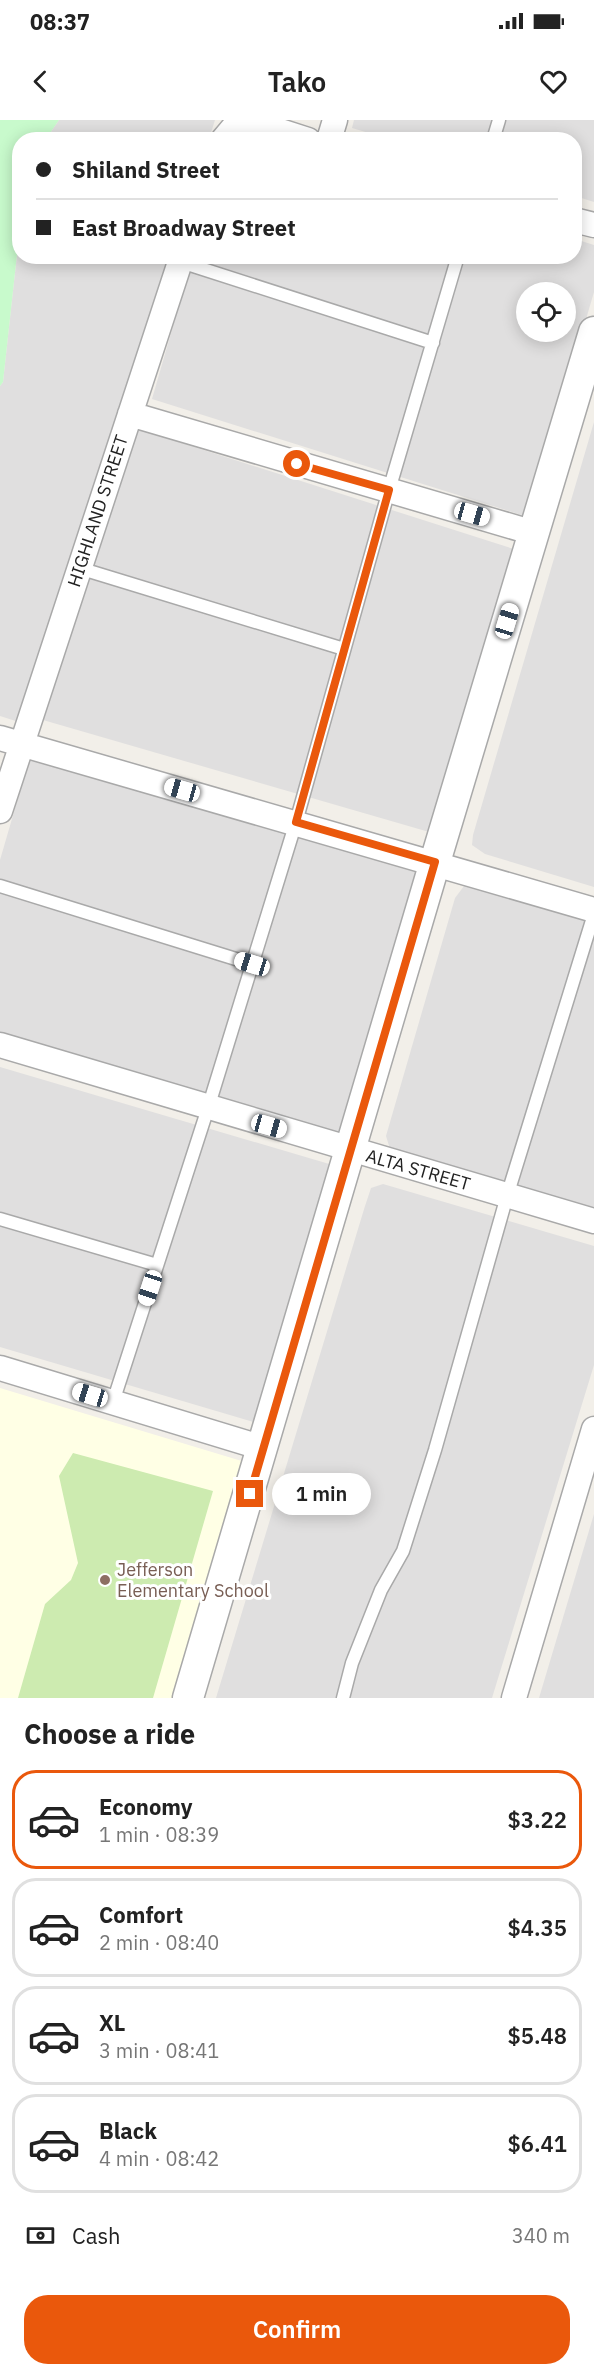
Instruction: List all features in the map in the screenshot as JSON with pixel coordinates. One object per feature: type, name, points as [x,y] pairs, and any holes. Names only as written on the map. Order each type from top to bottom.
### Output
[{"type":"street","points":[[230,132],[246,120],[283,132]]},
{"type":"street","name":"HIGHLAND STREET","points":[[11,741],[79,568],[180,264]]},
{"type":"street","points":[[189,1698],[594,332]]},
{"type":"street","points":[[130,414],[534,533]]},
{"type":"street","points":[[0,811],[11,741],[435,862],[594,912]]},
{"type":"street","name":"ALTA STREET","points":[[0,1046],[594,1221]]},
{"type":"street","points":[[0,1368],[263,1448]]},
{"type":"street","points":[[514,1698],[594,1429]]},
{"type":"lane","points":[[197,264],[433,343]]},
{"type":"lane","points":[[113,1402],[208,1108],[296,822],[389,490],[456,264]]},
{"type":"lane","points":[[79,568],[344,649]]},
{"type":"lane","points":[[0,886],[252,964]]},
{"type":"lane","points":[[343,1698],[352,1663],[381,1590],[403,1551],[435,1450],[507,1196],[594,912]]},
{"type":"lane","points":[[0,1219],[157,1265]]},
{"type":"shaded area","points":[[59,120],[215,120],[211,132],[51,132]]},
{"type":"shaded area","points":[[354,120],[594,120],[594,202],[582,198],[582,132],[365,132],[352,128]]},
{"type":"shaded area","points":[[582,241],[594,245],[594,292],[528,517],[152,399],[191,264],[582,264]]},
{"type":"shaded area","points":[[16,264],[168,264],[22,723],[0,716],[0,386],[3,382]]},
{"type":"shaded area","points":[[594,422],[594,887],[485,854],[472,845],[473,835]]},
{"type":"shaded area","points":[[135,428],[517,550],[436,834],[43,720]]},
{"type":"shaded area","points":[[30,757],[423,871],[345,1141],[0,1040],[0,860]]},
{"type":"shaded area","points":[[472,884],[594,920],[594,1212],[390,1149],[386,1136],[455,898],[464,886]]},
{"type":"shaded area","points":[[0,1067],[336,1166],[257,1423],[0,1347]]},
{"type":"shaded area","points":[[383,1184],[594,1246],[594,1365],[492,1698],[216,1698],[365,1206],[371,1188]]},
{"type":"shaded area","name":"Jefferson Elementary School","points":[[0,1388],[245,1462],[175,1698],[0,1698]]},
{"type":"shaded area","points":[[594,1514],[594,1698],[539,1698]]},
{"type":"green space","points":[[0,120],[59,120],[51,132],[12,132],[12,264],[16,264],[3,382],[0,386]]},
{"type":"green space","points":[[73,1453],[213,1491],[153,1698],[18,1698],[45,1604],[71,1580],[78,1563],[59,1476]]},
{"type":"place","name":"Jefferson Elementary School","points":[[105,1580]]},
{"type":"route","points":[[250,1494],[435,862],[296,822],[389,490],[297,464]]}]
